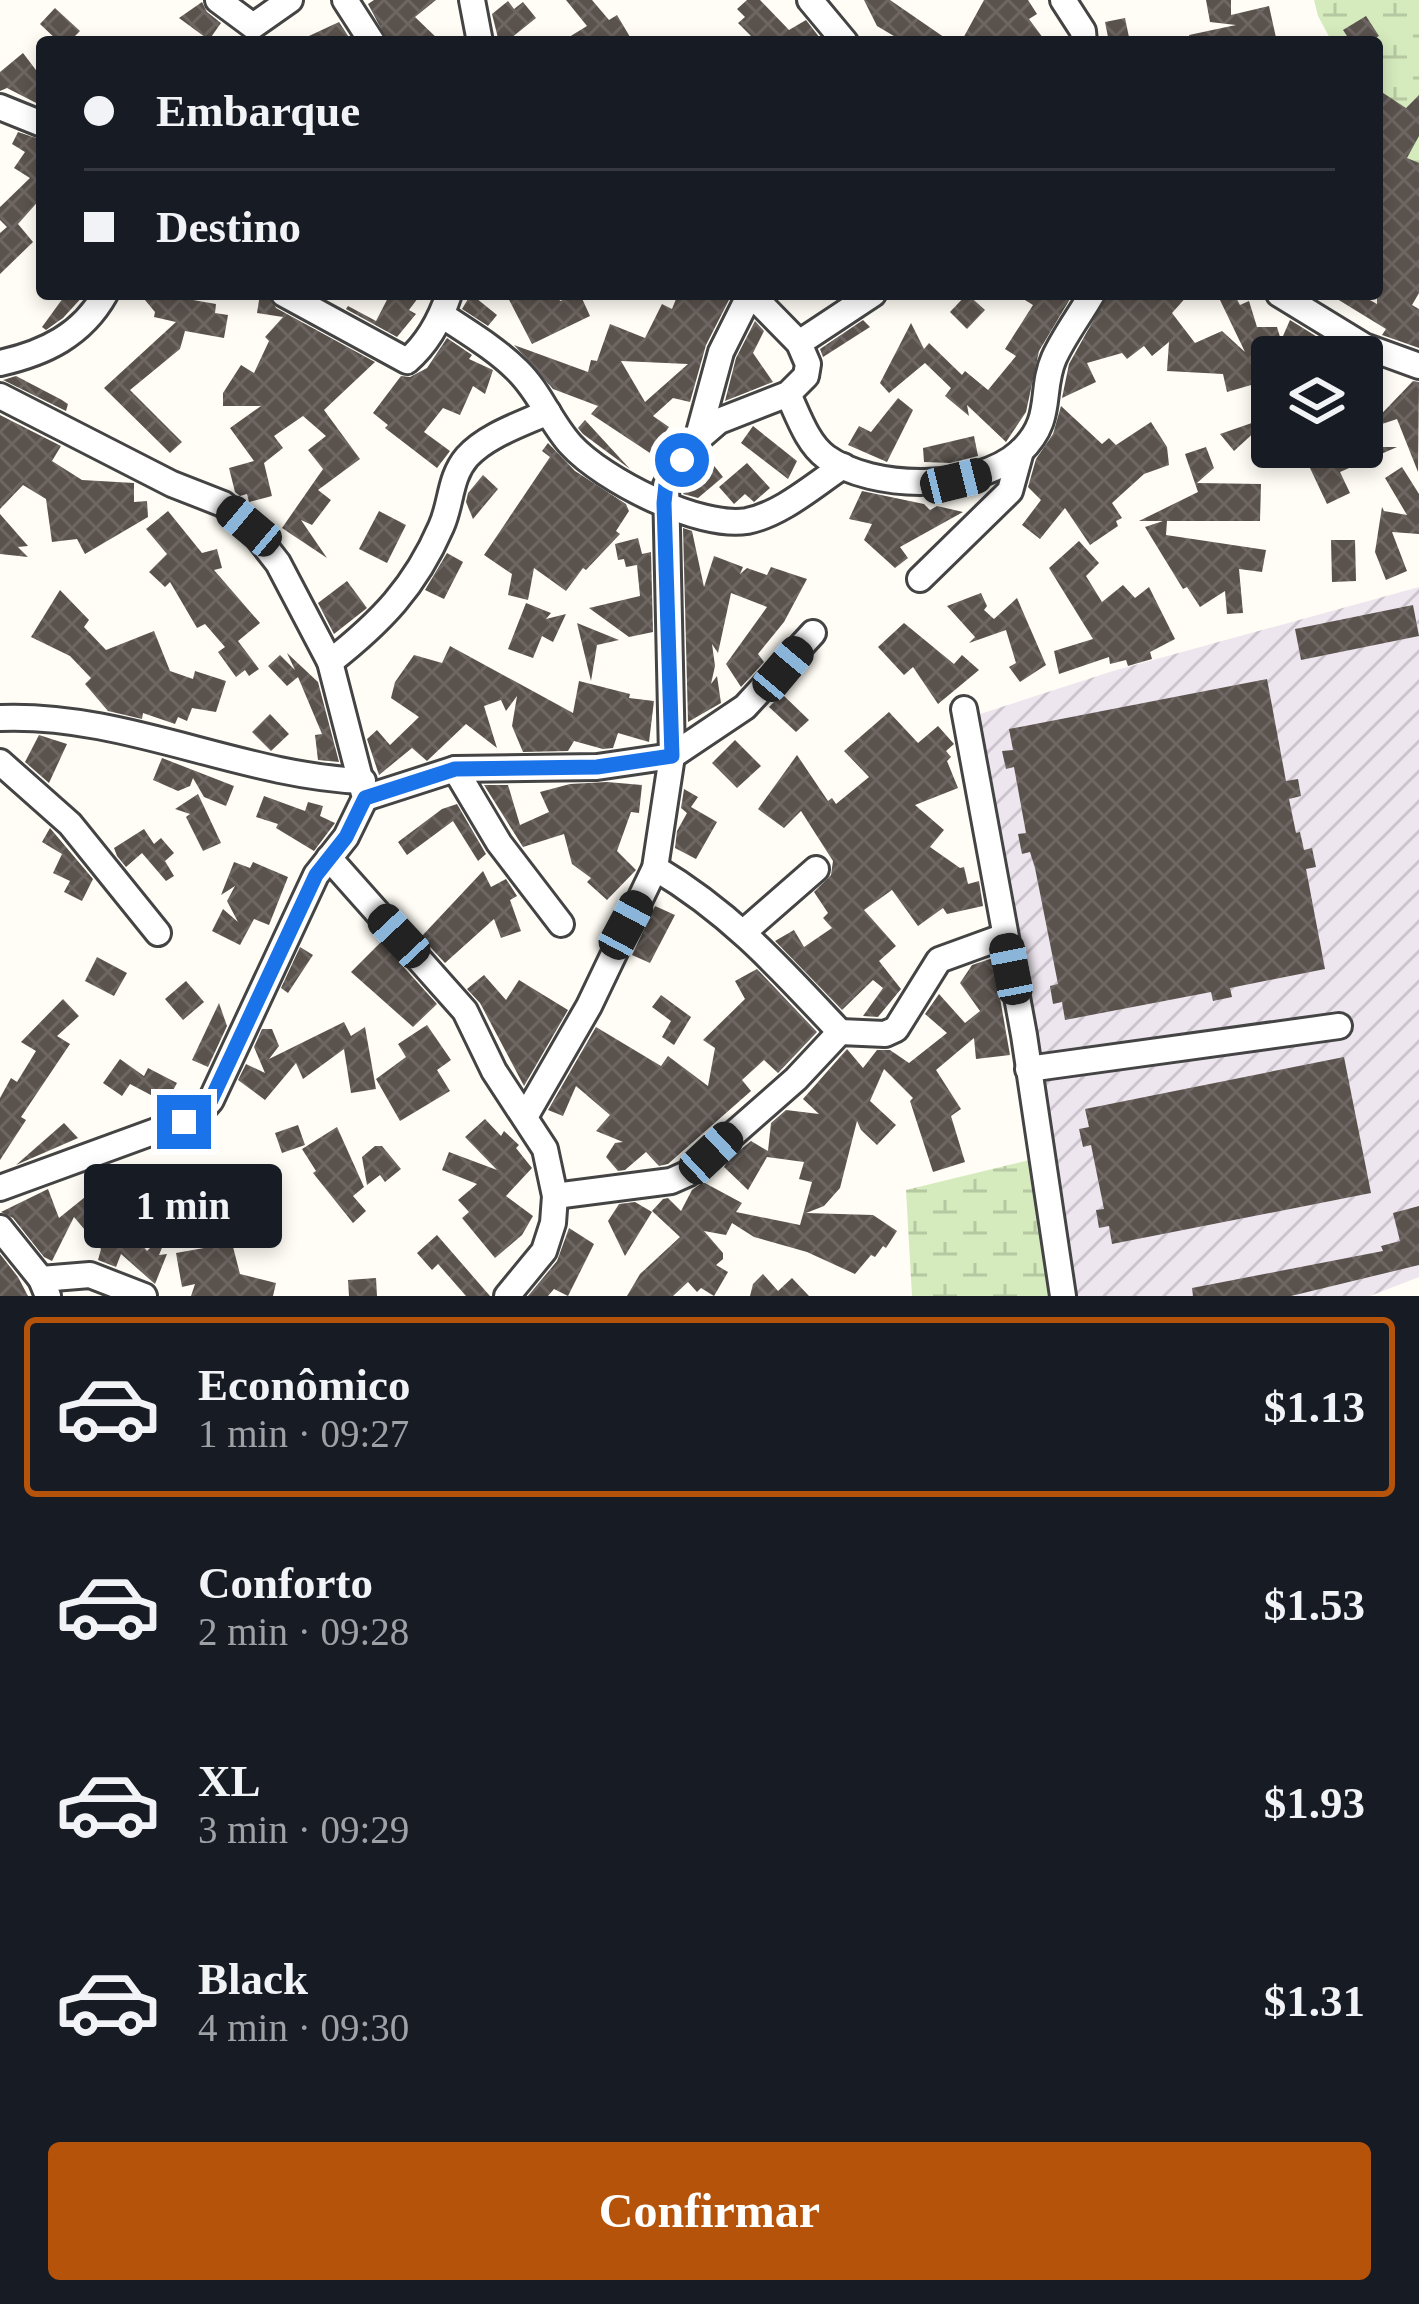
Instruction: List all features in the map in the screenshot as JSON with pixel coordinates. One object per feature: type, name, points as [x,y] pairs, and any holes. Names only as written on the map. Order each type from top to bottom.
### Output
[{"type":"street","points":[[218,0],[248,34],[290,0]]},
{"type":"street","points":[[345,0],[368,36]]},
{"type":"street","points":[[472,0],[479,36]]},
{"type":"street","points":[[810,0],[840,36]]},
{"type":"street","points":[[1063,0],[1083,36]]},
{"type":"street","points":[[0,107],[36,122]]},
{"type":"street","points":[[0,363],[29,357],[72,335],[100,300]]},
{"type":"street","points":[[295,300],[407,361],[446,304],[539,393],[569,443],[589,461],[664,503],[728,522],[750,520],[776,511],[843,466]]},
{"type":"street","points":[[697,440],[721,352],[747,300]]},
{"type":"street","points":[[525,1118],[589,1006],[655,868],[672,756],[666,484],[697,440],[719,421],[788,394],[806,376],[808,364],[799,343],[756,300]]},
{"type":"street","points":[[799,343],[863,300]]},
{"type":"street","points":[[920,579],[1010,491],[1021,451],[1045,416],[1052,362],[1088,300]]},
{"type":"street","points":[[1289,300],[1364,346],[1419,366]]},
{"type":"street","points":[[788,394],[815,447],[843,466],[912,482],[956,481],[989,472],[1021,451]]},
{"type":"street","points":[[0,396],[172,484],[223,504],[249,526],[278,562],[330,662],[364,789],[346,837],[316,875],[211,1100],[197,1116],[0,1188]]},
{"type":"street","points":[[330,662],[391,611],[425,562],[445,520],[453,478],[468,456],[487,441],[548,412]]},
{"type":"street","points":[[0,718],[72,721],[364,789],[455,769],[597,767],[672,756],[745,707],[813,633]]},
{"type":"street","points":[[964,709],[1063,1296]]},
{"type":"street","points":[[0,762],[70,824],[158,933]]},
{"type":"street","points":[[455,769],[499,843],[561,924]]},
{"type":"street","points":[[329,858],[465,1011],[494,1071],[545,1149],[556,1196],[553,1223],[544,1251],[508,1296]]},
{"type":"street","points":[[655,868],[745,931],[840,1033],[885,1034],[896,1029],[939,960],[1005,936]]},
{"type":"street","points":[[745,931],[816,869]]},
{"type":"street","points":[[1028,1069],[1340,1026]]},
{"type":"street","points":[[556,1196],[680,1179],[840,1033]]},
{"type":"street","points":[[0,1228],[45,1287],[91,1275],[144,1296]]},
{"type":"shaded area","points":[[1419,587],[1419,1277],[1370,1296],[1066,1296],[958,721],[1113,671]]},
{"type":"green space","points":[[1314,0],[1419,0],[1419,208],[1383,139],[1383,36],[1329,36]]},
{"type":"green space","points":[[1038,1158],[1068,1296],[912,1296],[906,1190]]},
{"type":"building","points":[[374,0],[436,0],[415,17],[435,36],[385,36],[368,4]]},
{"type":"building","points":[[566,0],[592,0],[609,20],[617,15],[629,36],[571,36],[587,26]]},
{"type":"building","points":[[747,0],[760,0],[789,30],[806,20],[818,36],[751,36],[738,23],[745,17],[737,9]]},
{"type":"building","points":[[864,0],[890,0],[942,36],[894,36],[877,26]]},
{"type":"building","points":[[984,0],[1028,0],[1037,14],[1029,19],[1042,36],[964,36]]},
{"type":"building","points":[[1206,0],[1231,0],[1231,15],[1269,6],[1276,36],[1189,36],[1236,25],[1210,22]]},
{"type":"building","points":[[508,1],[514,9],[523,2],[536,18],[514,36],[498,36],[492,14]]},
{"type":"building","points":[[202,2],[221,23],[212,36],[204,36],[179,18]]},
{"type":"building","points":[[55,8],[80,31],[75,36],[53,36],[40,24]]},
{"type":"building","points":[[1366,16],[1379,36],[1347,36],[1343,30]]},
{"type":"building","points":[[1125,18],[1129,36],[1108,36],[1105,22]]},
{"type":"building","points":[[339,22],[348,36],[309,36]]},
{"type":"building","points":[[23,53],[36,70],[36,103],[7,88],[0,91],[0,72]]},
{"type":"building","points":[[1383,93],[1406,108],[1419,95],[1419,136],[1407,158],[1419,163],[1419,293],[1412,305],[1419,309],[1419,348],[1382,335],[1386,329],[1339,300],[1377,304],[1383,300]]},
{"type":"building","points":[[18,132],[36,138],[36,204],[18,224],[33,242],[0,274],[0,233],[7,227],[0,220],[0,207],[30,178],[14,168],[25,152],[12,144]]},
{"type":"building","points":[[62,300],[80,300],[63,318],[46,330],[42,327]]},
{"type":"building","points":[[145,300],[216,304],[215,313],[228,315],[224,338],[185,331],[180,349],[130,390],[182,442],[170,453],[104,388],[176,322],[154,317]]},
{"type":"building","points":[[259,300],[271,300],[276,308],[375,362],[324,410],[360,459],[318,490],[331,500],[312,525],[301,520],[327,558],[282,528],[323,469],[308,450],[326,436],[303,416],[274,436],[283,448],[264,463],[272,496],[249,502],[247,494],[235,492],[229,468],[254,461],[230,428],[261,406],[223,406],[223,393],[241,365],[254,373],[269,341],[265,337],[283,317],[257,313]]},
{"type":"building","points":[[387,300],[416,300],[409,310],[416,314],[397,337],[346,309],[376,321]]},
{"type":"building","points":[[467,300],[478,300],[497,315],[488,326],[462,309]]},
{"type":"building","points":[[509,300],[583,300],[590,316],[532,344]]},
{"type":"building","points":[[676,300],[729,300],[706,345],[690,402],[673,398],[653,416],[669,427],[664,434],[675,441],[662,461],[591,414],[598,406],[553,389],[514,345],[588,372],[610,324],[645,338],[662,304],[672,309]],"holes":[[[621,361],[688,364],[645,402]]]},
{"type":"building","points":[[961,300],[974,300],[985,310],[967,329],[950,312]]},
{"type":"building","points":[[1025,300],[1069,300],[1039,351],[1026,412],[1006,442],[967,405],[969,416],[945,396],[951,388],[925,363],[889,393],[880,383],[911,323],[924,349],[929,343],[962,375],[965,371],[988,390],[1016,356],[1005,349],[1033,305]]},
{"type":"building","points":[[1105,300],[1184,300],[1172,313],[1195,343],[1222,331],[1245,352],[1220,300],[1237,300],[1240,305],[1249,301],[1257,327],[1277,327],[1280,336],[1251,336],[1251,385],[1227,392],[1223,374],[1167,371],[1169,342],[1152,356],[1144,346],[1127,359],[1122,353],[1087,363],[1096,382],[1062,398],[1069,364]]},
{"type":"building","points":[[863,320],[870,327],[823,357],[820,349]]},
{"type":"building","points":[[1290,320],[1316,336],[1283,336]]},
{"type":"building","points":[[755,321],[764,331],[753,353],[773,382],[725,401],[736,358]]},
{"type":"building","points":[[447,338],[472,355],[469,359],[493,370],[485,394],[473,386],[460,415],[443,408],[424,432],[450,451],[437,468],[373,413],[401,376],[410,377],[427,368]]},
{"type":"building","points":[[16,376],[68,404],[66,411],[3,380]]},
{"type":"building","points":[[1413,381],[1419,382],[1418,472],[1397,419],[1383,424],[1383,412]]},
{"type":"building","points":[[898,398],[913,410],[887,462],[848,445],[859,426],[871,432]]},
{"type":"building","points":[[1061,406],[1102,444],[1109,438],[1116,445],[1151,422],[1167,447],[1169,465],[1144,474],[1112,503],[1122,518],[1116,521],[1118,526],[1090,545],[1065,508],[1040,539],[1022,525],[1041,500],[1028,487]]},
{"type":"building","points":[[0,415],[61,446],[52,461],[82,480],[134,483],[134,502],[147,501],[148,517],[85,554],[77,539],[52,542],[46,499],[23,485],[0,509]]},
{"type":"building","points":[[585,420],[630,469],[583,434],[578,428]]},
{"type":"building","points":[[1251,423],[1251,435],[1234,451],[1220,434]]},
{"type":"building","points":[[753,426],[797,461],[788,479],[741,443]]},
{"type":"building","points":[[974,436],[978,456],[950,463],[924,462],[923,448]]},
{"type":"building","points":[[548,443],[575,471],[626,504],[629,511],[616,531],[620,534],[566,591],[534,568],[528,600],[508,595],[512,574],[484,555],[550,457],[542,451]]},
{"type":"building","points":[[1206,447],[1214,468],[1197,483],[1261,484],[1260,521],[1167,521],[1166,535],[1266,550],[1262,572],[1239,569],[1243,613],[1227,614],[1225,591],[1200,607],[1187,587],[1183,589],[1145,527],[1163,521],[1139,521],[1198,492],[1185,454]]},
{"type":"building","points":[[708,458],[723,477],[698,498],[683,494]]},
{"type":"building","points":[[747,463],[770,488],[754,502],[745,494],[734,504],[719,487]]},
{"type":"building","points":[[1402,467],[1419,494],[1419,534],[1392,532],[1407,571],[1386,580],[1375,552],[1382,507],[1407,515],[1385,478]]},
{"type":"building","points":[[1310,468],[1349,468],[1340,472],[1350,493],[1327,504]]},
{"type":"building","points":[[483,475],[498,489],[473,519],[466,502],[468,493]]},
{"type":"building","points":[[862,491],[924,504],[930,510],[937,506],[963,512],[900,547],[908,558],[895,568],[864,540],[872,524],[849,519]]},
{"type":"building","points":[[168,511],[202,553],[217,549],[222,568],[214,570],[260,623],[238,641],[259,669],[249,676],[245,670],[236,677],[218,652],[225,647],[205,624],[197,628],[170,582],[165,587],[149,572],[167,554],[146,529]]},
{"type":"building","points":[[379,511],[406,525],[387,563],[359,549]]},
{"type":"building","points":[[0,514],[28,546],[18,547],[28,557],[0,554]]},
{"type":"building","points":[[683,528],[692,531],[704,587],[714,556],[743,567],[740,574],[747,568],[767,575],[771,567],[807,579],[784,622],[758,654],[764,662],[741,687],[726,664],[767,607],[731,593],[718,653],[712,644],[711,684],[717,676],[721,703],[688,722]]},
{"type":"building","points":[[638,538],[642,554],[651,552],[653,632],[629,637],[589,608],[640,596],[637,565],[626,567],[624,559],[618,560],[615,544]]},
{"type":"building","points":[[1331,540],[1355,540],[1356,581],[1332,582]]},
{"type":"building","points":[[1079,541],[1099,563],[1086,576],[1102,602],[1123,585],[1135,598],[1149,587],[1175,639],[1150,652],[1152,659],[1128,666],[1126,660],[1110,664],[1109,657],[1059,674],[1054,651],[1093,639],[1049,568]]},
{"type":"building","points":[[447,553],[463,562],[444,599],[425,590]]},
{"type":"building","points":[[347,581],[367,608],[334,634],[318,603]]},
{"type":"building","points":[[60,590],[89,620],[84,627],[106,650],[154,631],[170,671],[193,679],[195,671],[226,681],[216,712],[192,708],[187,721],[178,717],[175,724],[143,713],[142,719],[108,711],[85,684],[91,678],[70,656],[31,637]]},
{"type":"building","points":[[981,593],[987,606],[984,610],[994,619],[1017,598],[1046,665],[1020,682],[1009,667],[1016,663],[1006,630],[969,643],[975,637],[947,606]]},
{"type":"building","points":[[526,603],[551,613],[546,619],[566,614],[553,642],[542,636],[533,658],[508,649]]},
{"type":"building","points":[[1413,605],[1419,636],[1301,660],[1295,629]]},
{"type":"building","points":[[577,623],[619,640],[597,645],[591,681]]},
{"type":"building","points":[[904,623],[954,664],[962,655],[979,670],[938,704],[913,667],[904,675],[878,647]]},
{"type":"building","points":[[450,646],[573,713],[579,681],[654,701],[649,742],[618,733],[613,748],[574,741],[568,751],[523,752],[512,726],[517,696],[506,711],[501,700],[484,706],[497,748],[466,724],[427,761],[412,748],[379,775],[367,739],[377,730],[390,745],[419,717],[391,698],[395,682],[414,655],[442,663]]},
{"type":"building","points":[[287,653],[318,682],[339,762],[318,760],[315,735],[322,734],[298,677],[287,686],[268,666],[280,655],[295,670]]},
{"type":"building","points":[[1267,679],[1286,781],[1298,779],[1301,796],[1289,799],[1296,833],[1300,832],[1304,850],[1312,848],[1316,867],[1306,869],[1325,969],[1230,988],[1232,997],[1213,1001],[1211,992],[1065,1020],[1062,1002],[1053,1004],[1050,986],[1058,984],[1035,868],[1030,852],[1022,854],[1018,834],[1026,833],[1014,767],[1006,769],[1002,751],[1013,750],[1009,729]]},
{"type":"building","points":[[782,694],[809,720],[796,732],[769,707]]},
{"type":"building","points":[[889,712],[918,743],[938,726],[954,744],[946,751],[958,788],[915,805],[944,830],[930,847],[964,867],[968,884],[979,881],[983,906],[947,914],[943,908],[918,926],[892,890],[864,910],[896,946],[879,961],[901,989],[878,1017],[863,1016],[883,988],[873,980],[842,1010],[775,941],[794,930],[804,947],[832,928],[814,892],[831,875],[833,861],[801,811],[784,828],[758,809],[797,755],[828,801],[832,798],[836,804],[869,777],[844,751]]},
{"type":"building","points":[[270,714],[289,734],[271,751],[252,732]]},
{"type":"building","points":[[39,735],[67,744],[49,783],[25,762]]},
{"type":"building","points":[[735,740],[761,766],[737,788],[712,763]]},
{"type":"building","points":[[162,758],[234,786],[226,806],[204,797],[193,778],[190,786],[178,791],[153,780]]},
{"type":"building","points":[[607,782],[642,785],[639,813],[631,812],[617,851],[636,870],[607,900],[587,882],[591,878],[572,864],[564,834],[523,847],[484,785],[508,785],[520,825],[549,812],[540,792]]},
{"type":"building","points":[[684,789],[698,797],[691,807],[717,822],[696,859],[675,848],[677,831],[687,813],[681,808]]},
{"type":"building","points":[[198,794],[221,843],[203,851],[186,817],[190,814],[175,809]]},
{"type":"building","points":[[264,796],[305,811],[308,802],[323,806],[320,816],[335,823],[314,851],[276,828],[278,824],[256,817]]},
{"type":"building","points":[[457,804],[486,854],[478,861],[453,821],[407,855],[398,842],[442,809]]},
{"type":"building","points":[[50,828],[93,879],[82,901],[64,892],[70,881],[53,873],[62,854],[42,842]]},
{"type":"building","points":[[144,829],[154,844],[161,838],[174,853],[165,861],[174,876],[166,881],[142,853],[126,867],[117,856],[114,848]]},
{"type":"building","points":[[234,862],[250,868],[253,862],[288,877],[269,925],[254,919],[240,945],[212,931],[223,909],[238,922],[227,901],[235,886],[221,895]]},
{"type":"building","points":[[483,871],[491,887],[506,879],[517,896],[510,900],[521,931],[501,938],[494,919],[445,963],[421,937]]},
{"type":"building","points":[[655,906],[675,915],[650,963],[632,955]]},
{"type":"building","points":[[381,942],[437,1004],[413,1027],[351,972]]},
{"type":"building","points":[[300,947],[313,955],[288,993],[281,988]]},
{"type":"building","points":[[97,957],[127,973],[114,996],[85,981]]},
{"type":"building","points":[[993,958],[1010,1055],[976,1059],[974,1038],[936,1070],[961,1109],[951,1116],[965,1162],[933,1172],[910,1101],[913,1098],[884,1069],[870,1101],[896,1125],[877,1145],[857,1121],[840,1188],[824,1206],[806,1213],[873,1215],[897,1231],[886,1248],[871,1255],[855,1274],[807,1252],[754,1237],[732,1223],[726,1235],[704,1231],[723,1253],[716,1265],[728,1272],[714,1296],[701,1288],[697,1292],[688,1282],[673,1296],[627,1296],[640,1274],[680,1237],[652,1211],[668,1198],[681,1211],[692,1190],[703,1182],[742,1203],[736,1212],[800,1225],[812,1182],[799,1179],[804,1162],[767,1157],[748,1190],[724,1167],[728,1160],[751,1141],[768,1151],[771,1123],[786,1110],[819,1114],[803,1099],[847,1049],[863,1068],[877,1050],[890,1050],[909,1063],[947,1033],[925,1014],[939,994],[965,1023],[980,1011],[960,983],[972,965]]},
{"type":"building","points":[[757,969],[817,1032],[778,1073],[764,1060],[742,1080],[751,1091],[668,1164],[659,1166],[646,1152],[618,1171],[606,1157],[615,1143],[623,1142],[596,1131],[610,1115],[576,1086],[563,1116],[548,1110],[596,1027],[661,1066],[668,1056],[708,1086],[715,1048],[703,1040],[745,999],[735,981]]},
{"type":"building","points":[[484,975],[506,1000],[519,980],[568,1010],[524,1086],[480,1003],[467,989]]},
{"type":"building","points":[[186,981],[204,1002],[183,1020],[165,999]]},
{"type":"building","points":[[661,995],[691,1017],[674,1045],[662,1037],[671,1021],[652,1007]]},
{"type":"building","points":[[63,999],[79,1016],[57,1036],[70,1044],[21,1117],[26,1120],[0,1160],[0,1098],[11,1078],[17,1082],[36,1051],[21,1042]]},
{"type":"building","points":[[219,1003],[227,1026],[208,1067],[192,1060]]},
{"type":"building","points":[[344,1022],[351,1036],[365,1027],[376,1089],[351,1093],[344,1049],[303,1079],[296,1063],[265,1100],[238,1080],[246,1064],[265,1073],[254,1047],[262,1029],[272,1029],[279,1046],[269,1059]]},
{"type":"building","points":[[427,1025],[451,1060],[437,1070],[450,1091],[400,1121],[376,1079],[406,1057],[398,1044]]},
{"type":"building","points":[[1344,1057],[1371,1193],[1112,1244],[1109,1226],[1099,1228],[1096,1210],[1104,1209],[1091,1145],[1083,1147],[1079,1129],[1089,1127],[1085,1109]]},
{"type":"building","points":[[120,1059],[144,1076],[148,1068],[177,1083],[166,1103],[130,1084],[122,1096],[103,1083]]},
{"type":"building","points":[[485,1119],[501,1136],[504,1131],[519,1145],[516,1148],[532,1168],[506,1196],[533,1216],[522,1235],[495,1258],[462,1218],[469,1212],[458,1200],[477,1184],[442,1170],[449,1152],[497,1170],[465,1137]]},
{"type":"building","points":[[64,1123],[78,1138],[16,1165]]},
{"type":"building","points":[[298,1125],[305,1145],[282,1153],[275,1133]]},
{"type":"building","points":[[337,1127],[364,1187],[353,1196],[366,1211],[353,1223],[313,1173],[302,1149]]},
{"type":"building","points":[[382,1146],[401,1169],[385,1182],[380,1175],[367,1185],[362,1157]]},
{"type":"building","points":[[48,1189],[59,1218],[95,1189],[147,1251],[170,1228],[159,1255],[167,1254],[155,1284],[121,1254],[116,1267],[98,1260],[101,1249],[74,1217],[52,1261],[44,1257],[13,1218],[1,1212]]},
{"type":"building","points":[[201,1190],[223,1209],[230,1237],[191,1202]]},
{"type":"building","points":[[263,1199],[282,1220],[262,1239],[243,1218]]},
{"type":"building","points":[[635,1202],[652,1212],[625,1256],[608,1221],[619,1204]]},
{"type":"building","points":[[1419,1206],[1419,1265],[1291,1296],[1193,1296],[1192,1288],[1383,1251],[1381,1246],[1400,1241],[1393,1213]]},
{"type":"building","points":[[569,1228],[594,1244],[568,1296],[554,1289],[548,1296],[528,1296],[557,1261]]},
{"type":"building","points":[[437,1235],[490,1296],[466,1296],[438,1264],[432,1270],[417,1253]]},
{"type":"building","points":[[232,1243],[240,1274],[276,1283],[273,1296],[191,1296],[195,1284],[182,1287],[176,1253]]},
{"type":"building","points":[[0,1254],[18,1277],[28,1296],[0,1296]]},
{"type":"building","points":[[763,1274],[778,1291],[792,1278],[809,1296],[750,1296]]},
{"type":"building","points":[[376,1278],[377,1296],[349,1296],[348,1280]]},
{"type":"route","points":[[184,1122],[211,1100],[316,875],[346,837],[365,798],[455,769],[597,767],[672,756],[664,503],[666,484],[682,460]]}]
